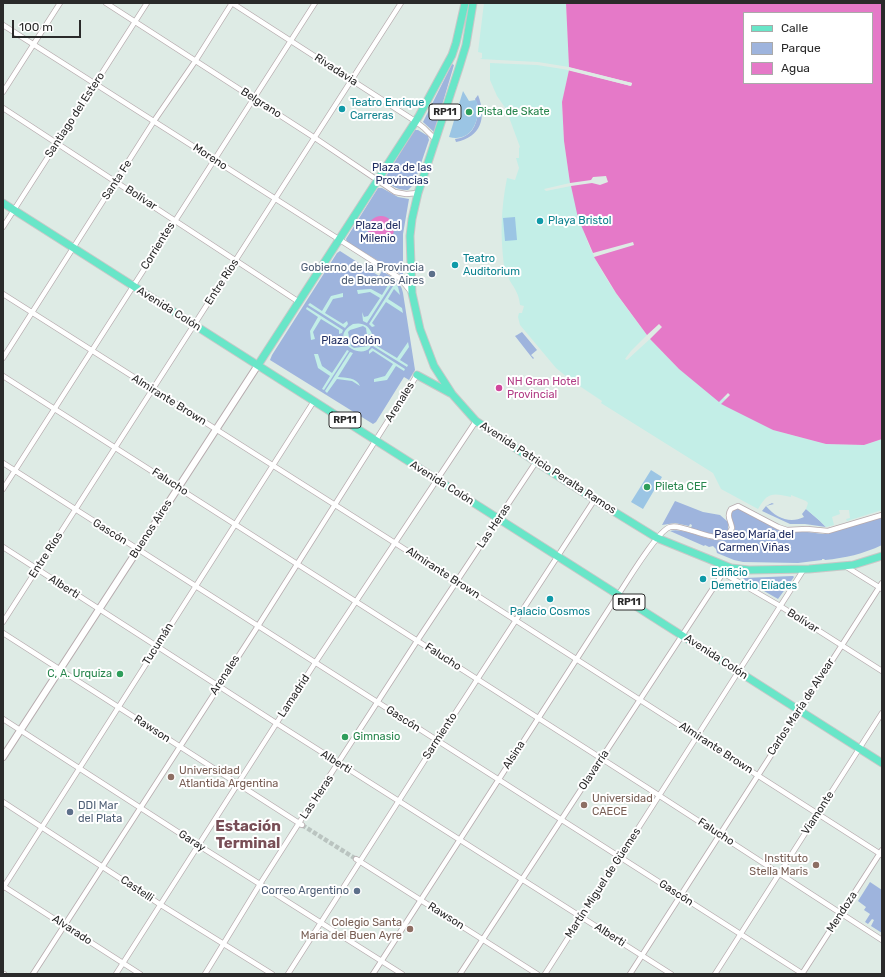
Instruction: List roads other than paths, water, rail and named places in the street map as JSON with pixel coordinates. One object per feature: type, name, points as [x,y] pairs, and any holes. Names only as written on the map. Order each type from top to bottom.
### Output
[{"type":"main road","name":"RP11","points":[[299,302],[415,121],[452,55],[465,3]]},
{"type":"main road","name":"Avenida Patricio Peralta Ramos","points":[[473,3],[464,50],[418,193],[410,236],[412,294],[422,333],[434,366],[452,394],[476,421],[536,462],[658,538],[725,570],[804,569],[845,566],[881,556]]},
{"type":"main road","name":"Avenida Colón","points":[[3,203],[882,762]]},
{"type":"main road","name":"Buenos Aires","points":[[258,365],[299,302]]},
{"type":"main road","name":"RP11","points":[[416,375],[452,394]]},
{"type":"street","points":[[3,92],[60,3]]},
{"type":"street","name":"Belgrano","points":[[106,3],[196,60],[378,180],[400,193],[418,193]]},
{"type":"street","name":"Santiago del Estero","points":[[3,227],[147,3]]},
{"type":"street","name":"Rivadavia","points":[[232,3],[415,121],[436,140]]},
{"type":"street","name":"Santa Fe","points":[[3,358],[154,121],[196,60],[232,3]]},
{"type":"street","name":"Corrientes","points":[[3,489],[315,3]]},
{"type":"street","name":"Entre Ríos","points":[[3,622],[401,3]]},
{"type":"street","name":"Moreno","points":[[3,25],[398,277],[412,294]]},
{"type":"street","name":"Bolívar","points":[[3,108],[299,302]]},
{"type":"street","name":"Almirante Brown","points":[[3,294],[881,853]]},
{"type":"street","name":"Buenos Aires","points":[[3,757],[258,365]]},
{"type":"street","name":"Arenales","points":[[33,974],[258,626],[416,375]]},
{"type":"street","name":"Falucho","points":[[3,376],[659,795],[882,940]]},
{"type":"street","name":"Tucumán","points":[[3,887],[314,401]]},
{"type":"street","name":"Lamadrid","points":[[116,974],[315,663],[476,421]]},
{"type":"street","name":"Las Heras","points":[[205,974],[260,884],[536,462]]},
{"type":"street","name":"Gascón","points":[[3,463],[803,974]]},
{"type":"street","name":"Sarmiento","points":[[288,974],[322,923],[358,860],[595,499]]},
{"type":"street","points":[[658,538],[665,530],[675,527],[684,528],[712,537],[724,537],[729,534],[732,528],[728,516],[729,512],[731,509],[738,506],[778,527],[787,530],[807,529],[828,532],[882,515]]},
{"type":"street","name":"Alsina","points":[[373,974],[576,659],[658,538]]},
{"type":"street","name":"Alberti","points":[[3,548],[671,974]]},
{"type":"street","points":[[845,566],[880,588]]},
{"type":"street","name":"Martín Miguel de Güemes","points":[[545,974],[804,569]]},
{"type":"street","name":"Bolívar","points":[[725,570],[882,671]]},
{"type":"street","name":"Olavarría","points":[[460,974],[725,570]]},
{"type":"street","name":"Carlos María de Alvear","points":[[630,974],[882,583]]},
{"type":"street","name":"Rawson","points":[[3,633],[300,824]]},
{"type":"street","name":"Viamonte","points":[[715,974],[882,713]]},
{"type":"street","name":"Garay","points":[[3,719],[402,974]]},
{"type":"street","name":"Castelli","points":[[3,802],[272,974]]},
{"type":"street","name":"Mendoza","points":[[803,974],[881,853]]},
{"type":"street","name":"Rawson","points":[[358,860],[537,974]]},
{"type":"street","name":"Alvarado","points":[[3,887],[140,974]]},
{"type":"water","points":[[566,3],[882,3],[882,439],[864,445],[826,444],[773,430],[721,404],[730,395],[728,393],[719,402],[679,369],[650,339],[662,327],[659,324],[647,335],[616,293],[594,257],[634,245],[633,242],[593,253],[578,218],[571,186],[592,183],[600,185],[608,182],[606,176],[593,177],[591,180],[570,183],[564,141],[562,102],[569,70],[631,86],[632,83],[569,67]]},
{"type":"water","points":[[381,216],[390,220],[394,229],[390,238],[381,242],[372,238],[368,229],[372,220]]},
{"type":"tunnel","points":[[302,825],[356,859]]},
{"type":"place","name":"Teatro Enrique Carreras","points":[[342,109]]},
{"type":"place","name":"Pista de Skate","points":[[469,112]]},
{"type":"place","name":"Playa Bristol","points":[[540,221]]},
{"type":"place","name":"Teatro Auditorium","points":[[455,265]]},
{"type":"place","name":"Gobierno de la Provincia de Buenos Aires","points":[[432,274]]},
{"type":"place","name":"NH Gran Hotel Provincial","points":[[499,388]]},
{"type":"place","name":"Pileta CEF","points":[[647,487]]},
{"type":"place","name":"Edificio Demetrio Elíades","points":[[703,579]]},
{"type":"place","name":"Palacio Cosmos","points":[[550,599]]},
{"type":"place","name":"C, A. Urquiza","points":[[120,674]]},
{"type":"place","name":"Gimnasio","points":[[345,737]]},
{"type":"place","name":"Universidad Atlantida Argentina","points":[[171,777]]},
{"type":"place","name":"Universidad CAECE","points":[[584,805]]},
{"type":"place","name":"DDI Mar del Plata","points":[[70,812]]},
{"type":"place","name":"Instituto Stella Maris","points":[[816,865]]},
{"type":"place","name":"Correo Argentino","points":[[357,891]]},
{"type":"place","name":"Colegio Santa Maria del Buen Ayre","points":[[410,929]]},
{"type":"district","name":"Estación Terminal","points":[[248,836]]},
{"type":"park label","name":"Plaza de las Provincias","points":[[402,174]]},
{"type":"park label","name":"Plaza del Milenio","points":[[378,232]]},
{"type":"park label","name":"Plaza Colón","points":[[351,341]]},
{"type":"park label","name":"Paseo María del Carmen Viñas","points":[[754,541]]}]
